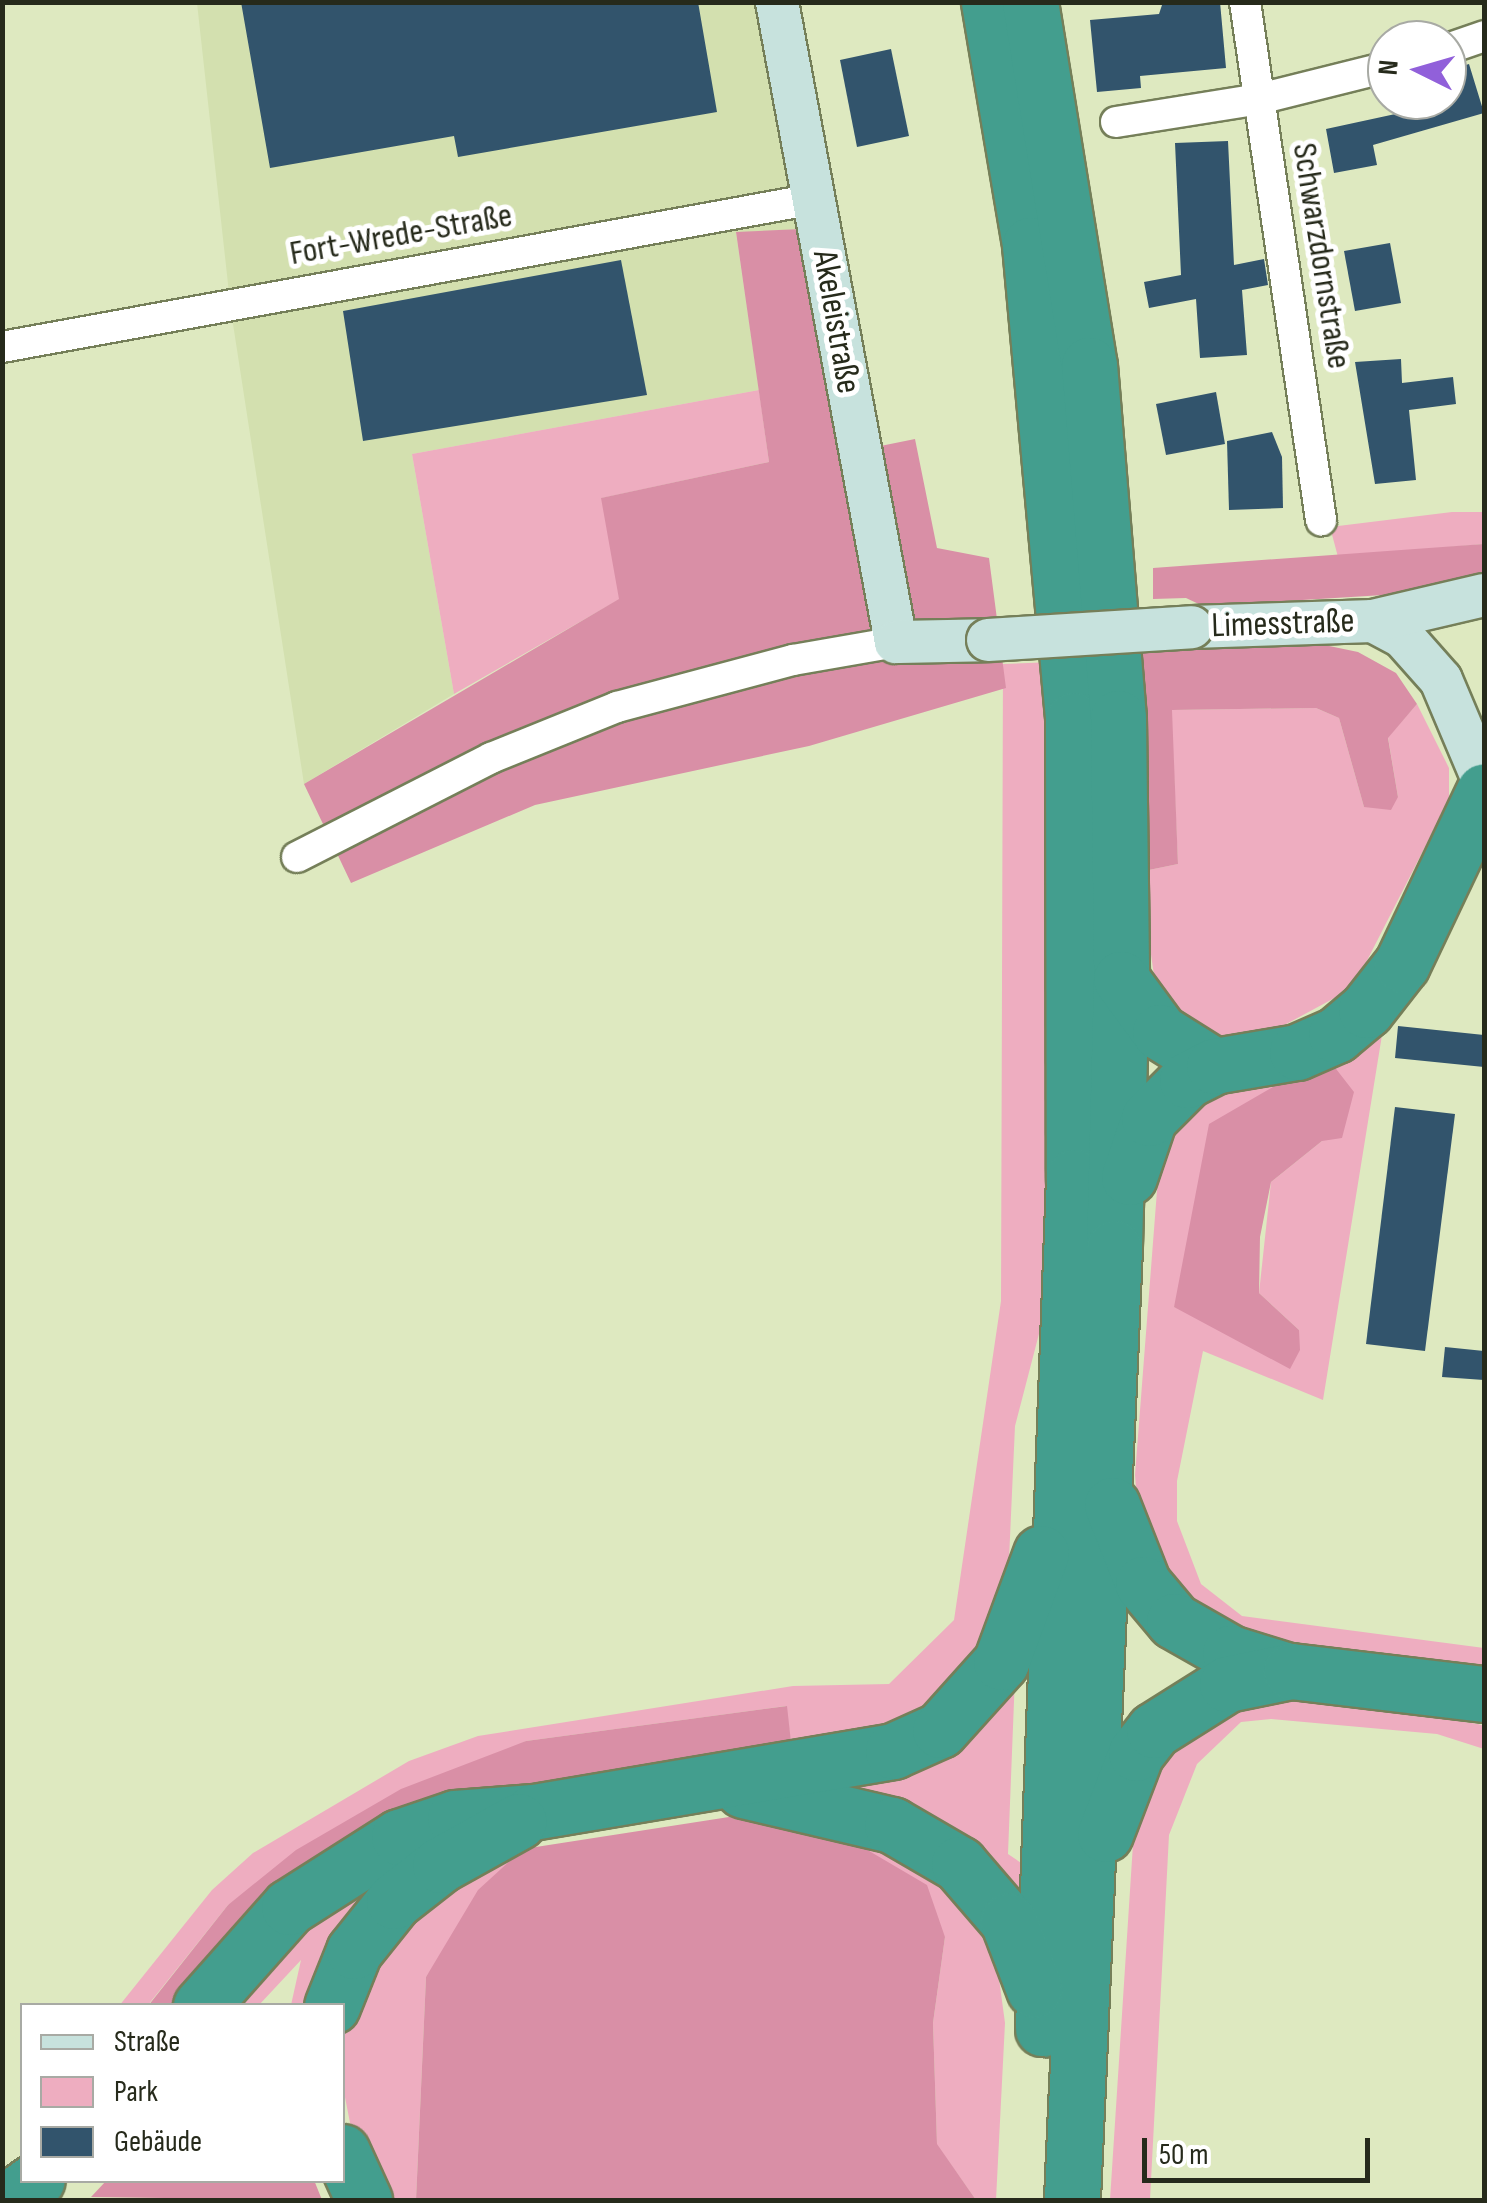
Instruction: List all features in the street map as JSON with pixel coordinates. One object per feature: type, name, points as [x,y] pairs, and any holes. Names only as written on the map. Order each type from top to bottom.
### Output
[{"type":"highway","points":[[989,2],[1030,245],[1073,720],[1074,1177],[1083,1483],[1087,1889],[1072,2200]]},
{"type":"highway","points":[[1030,2],[1088,365],[1110,580],[1121,979],[1114,1248],[1083,1483],[1043,2020],[1035,2200]]},
{"type":"highway","points":[[1114,1248],[1148,1118],[1188,1080],[1214,1066],[1296,1052],[1336,1035],[1366,1010],[1402,964],[1484,790]]},
{"type":"highway","points":[[1121,979],[1160,1032],[1214,1066]]},
{"type":"highway","points":[[1083,1483],[1143,1584],[1174,1621],[1230,1653],[1290,1671],[1484,1694]]},
{"type":"highway","points":[[204,2003],[288,1907],[384,1846],[455,1818],[534,1812],[892,1752],[940,1730],[1002,1662],[1083,1483]]},
{"type":"highway","points":[[1087,1889],[1119,1792],[1154,1730],[1228,1684],[1290,1671]]},
{"type":"highway","points":[[704,1784],[811,1802],[892,1824],[960,1864],[1008,1921],[1043,2020]]},
{"type":"highway","points":[[333,2003],[354,1951],[394,1902],[440,1865],[534,1812]]},
{"type":"highway","points":[[345,2159],[364,2200]]},
{"type":"highway","points":[[8,2200],[33,2183]]},
{"type":"street","name":"Akeleistraße","points":[[777,2],[896,642]]},
{"type":"street","name":"Schwarzdornstraße","points":[[1245,2],[1321,520]]},
{"type":"street","points":[[1116,122],[1259,99],[1367,72]]},
{"type":"street","name":"Fort-Wrede-Straße","points":[[2,348],[814,199]]},
{"type":"street","name":"Limesstraße","points":[[896,642],[1373,621],[1484,595]]},
{"type":"street","name":"Limesstraße","points":[[1373,621],[1403,637],[1441,680],[1484,782]]},
{"type":"street","points":[[296,858],[490,758],[617,706],[758,668],[896,642]]},
{"type":"shaded area","points":[[197,3],[755,3],[801,229],[736,233],[759,390],[412,454],[454,694],[304,784],[231,311]]},
{"type":"shaded area","points":[[801,229],[841,454],[915,439],[937,548],[989,558],[1006,688],[809,746],[535,805],[351,883],[304,784],[619,599],[601,498],[769,462],[736,232]]},
{"type":"shaded area","points":[[1484,544],[1484,576],[1432,592],[1203,606],[1186,598],[1153,599],[1153,568]]},
{"type":"shaded area","points":[[1310,642],[1358,652],[1396,673],[1417,704],[1388,738],[1398,797],[1391,810],[1364,807],[1339,718],[1316,708],[1172,710],[1178,864],[1144,871],[1140,650]]},
{"type":"shaded area","points":[[1333,1065],[1354,1092],[1342,1138],[1322,1141],[1271,1182],[1260,1237],[1259,1293],[1299,1330],[1300,1350],[1290,1369],[1174,1307],[1209,1124],[1304,1069]]},
{"type":"shaded area","points":[[787,1706],[792,1751],[470,1796],[184,2003],[150,2003],[228,1905],[296,1850],[401,1789],[526,1741]]},
{"type":"shaded area","points":[[729,1817],[830,1828],[927,1885],[945,1937],[933,2023],[937,2144],[976,2200],[416,2200],[426,1977],[478,1890],[523,1849]]},
{"type":"shaded area","points":[[104,2183],[315,2183],[322,2200],[91,2197]]},
{"type":"green space","points":[[759,390],[769,462],[602,498],[620,599],[454,694],[412,454]]},
{"type":"green space","points":[[1452,512],[1484,512],[1484,544],[1338,557],[1330,527]]},
{"type":"green space","points":[[1053,662],[1047,1303],[1015,1426],[1008,1582],[995,1640],[915,1724],[792,1751],[786,1706],[526,1741],[228,1905],[150,2003],[121,2003],[212,1890],[253,1853],[409,1761],[478,1736],[793,1686],[889,1684],[954,1620],[1001,1301],[1003,664]]},
{"type":"green space","points":[[1417,704],[1449,768],[1449,800],[1353,988],[1266,1035],[1198,1039],[1155,982],[1149,941],[1144,871],[1178,864],[1171,710],[1316,708],[1339,718],[1364,807],[1398,797],[1388,737]]},
{"type":"green space","points":[[1382,1035],[1323,1400],[1203,1351],[1177,1481],[1177,1521],[1201,1584],[1242,1616],[1484,1648],[1484,1674],[1249,1646],[1178,1610],[1139,1524],[1135,1475],[1161,1139],[1198,1094],[1304,1069],[1174,1307],[1299,1330],[1259,1293],[1271,1182],[1322,1141],[1333,1065]]},
{"type":"green space","points":[[1015,1676],[1008,1854],[1027,1867],[1025,1927],[839,1795],[833,1779]]},
{"type":"green space","points":[[1319,1700],[1478,1724],[1484,1726],[1484,1749],[1437,1734],[1271,1719],[1241,1722],[1197,1764],[1169,1835],[1150,2200],[1110,2200],[1135,1813],[1173,1739],[1244,1702]]},
{"type":"green space","points":[[830,1828],[867,1837],[964,1894],[995,1949],[1005,2023],[996,2200],[976,2200],[937,2145],[933,2023],[945,1937]]},
{"type":"green space","points":[[523,1849],[426,1977],[416,2200],[382,2200],[352,2133],[345,2097],[345,2026],[360,1974],[413,1907]]},
{"type":"green space","points":[[398,1852],[317,2003],[291,2003],[301,1960],[261,2003],[220,2003],[250,1967]]},
{"type":"building","points":[[241,2],[698,2],[717,112],[458,157],[454,136],[270,168]]},
{"type":"building","points":[[1163,2],[1220,2],[1226,68],[1140,76],[1141,88],[1097,92],[1090,20],[1159,14]]},
{"type":"building","points":[[891,49],[909,136],[857,147],[840,60]]},
{"type":"building","points":[[1467,65],[1484,113],[1467,118]]},
{"type":"building","points":[[1368,120],[1460,120],[1373,145],[1377,165],[1334,173],[1326,129]]},
{"type":"building","points":[[1228,141],[1234,265],[1264,259],[1268,285],[1242,290],[1247,355],[1200,358],[1196,299],[1149,308],[1144,282],[1181,275],[1175,143]]},
{"type":"building","points":[[1390,243],[1401,303],[1355,311],[1344,251]]},
{"type":"building","points":[[621,260],[647,395],[363,441],[343,311]]},
{"type":"building","points":[[1401,359],[1402,383],[1453,377],[1456,404],[1409,410],[1416,480],[1375,484],[1355,362]]},
{"type":"building","points":[[1216,392],[1225,444],[1166,455],[1156,404]]},
{"type":"building","points":[[1272,432],[1282,457],[1283,508],[1229,510],[1227,441]]},
{"type":"building","points":[[1398,1026],[1484,1035],[1484,1067],[1395,1058]]},
{"type":"building","points":[[1395,1107],[1455,1114],[1425,1351],[1366,1344]]},
{"type":"building","points":[[1445,1347],[1484,1351],[1484,1380],[1442,1377]]}]
